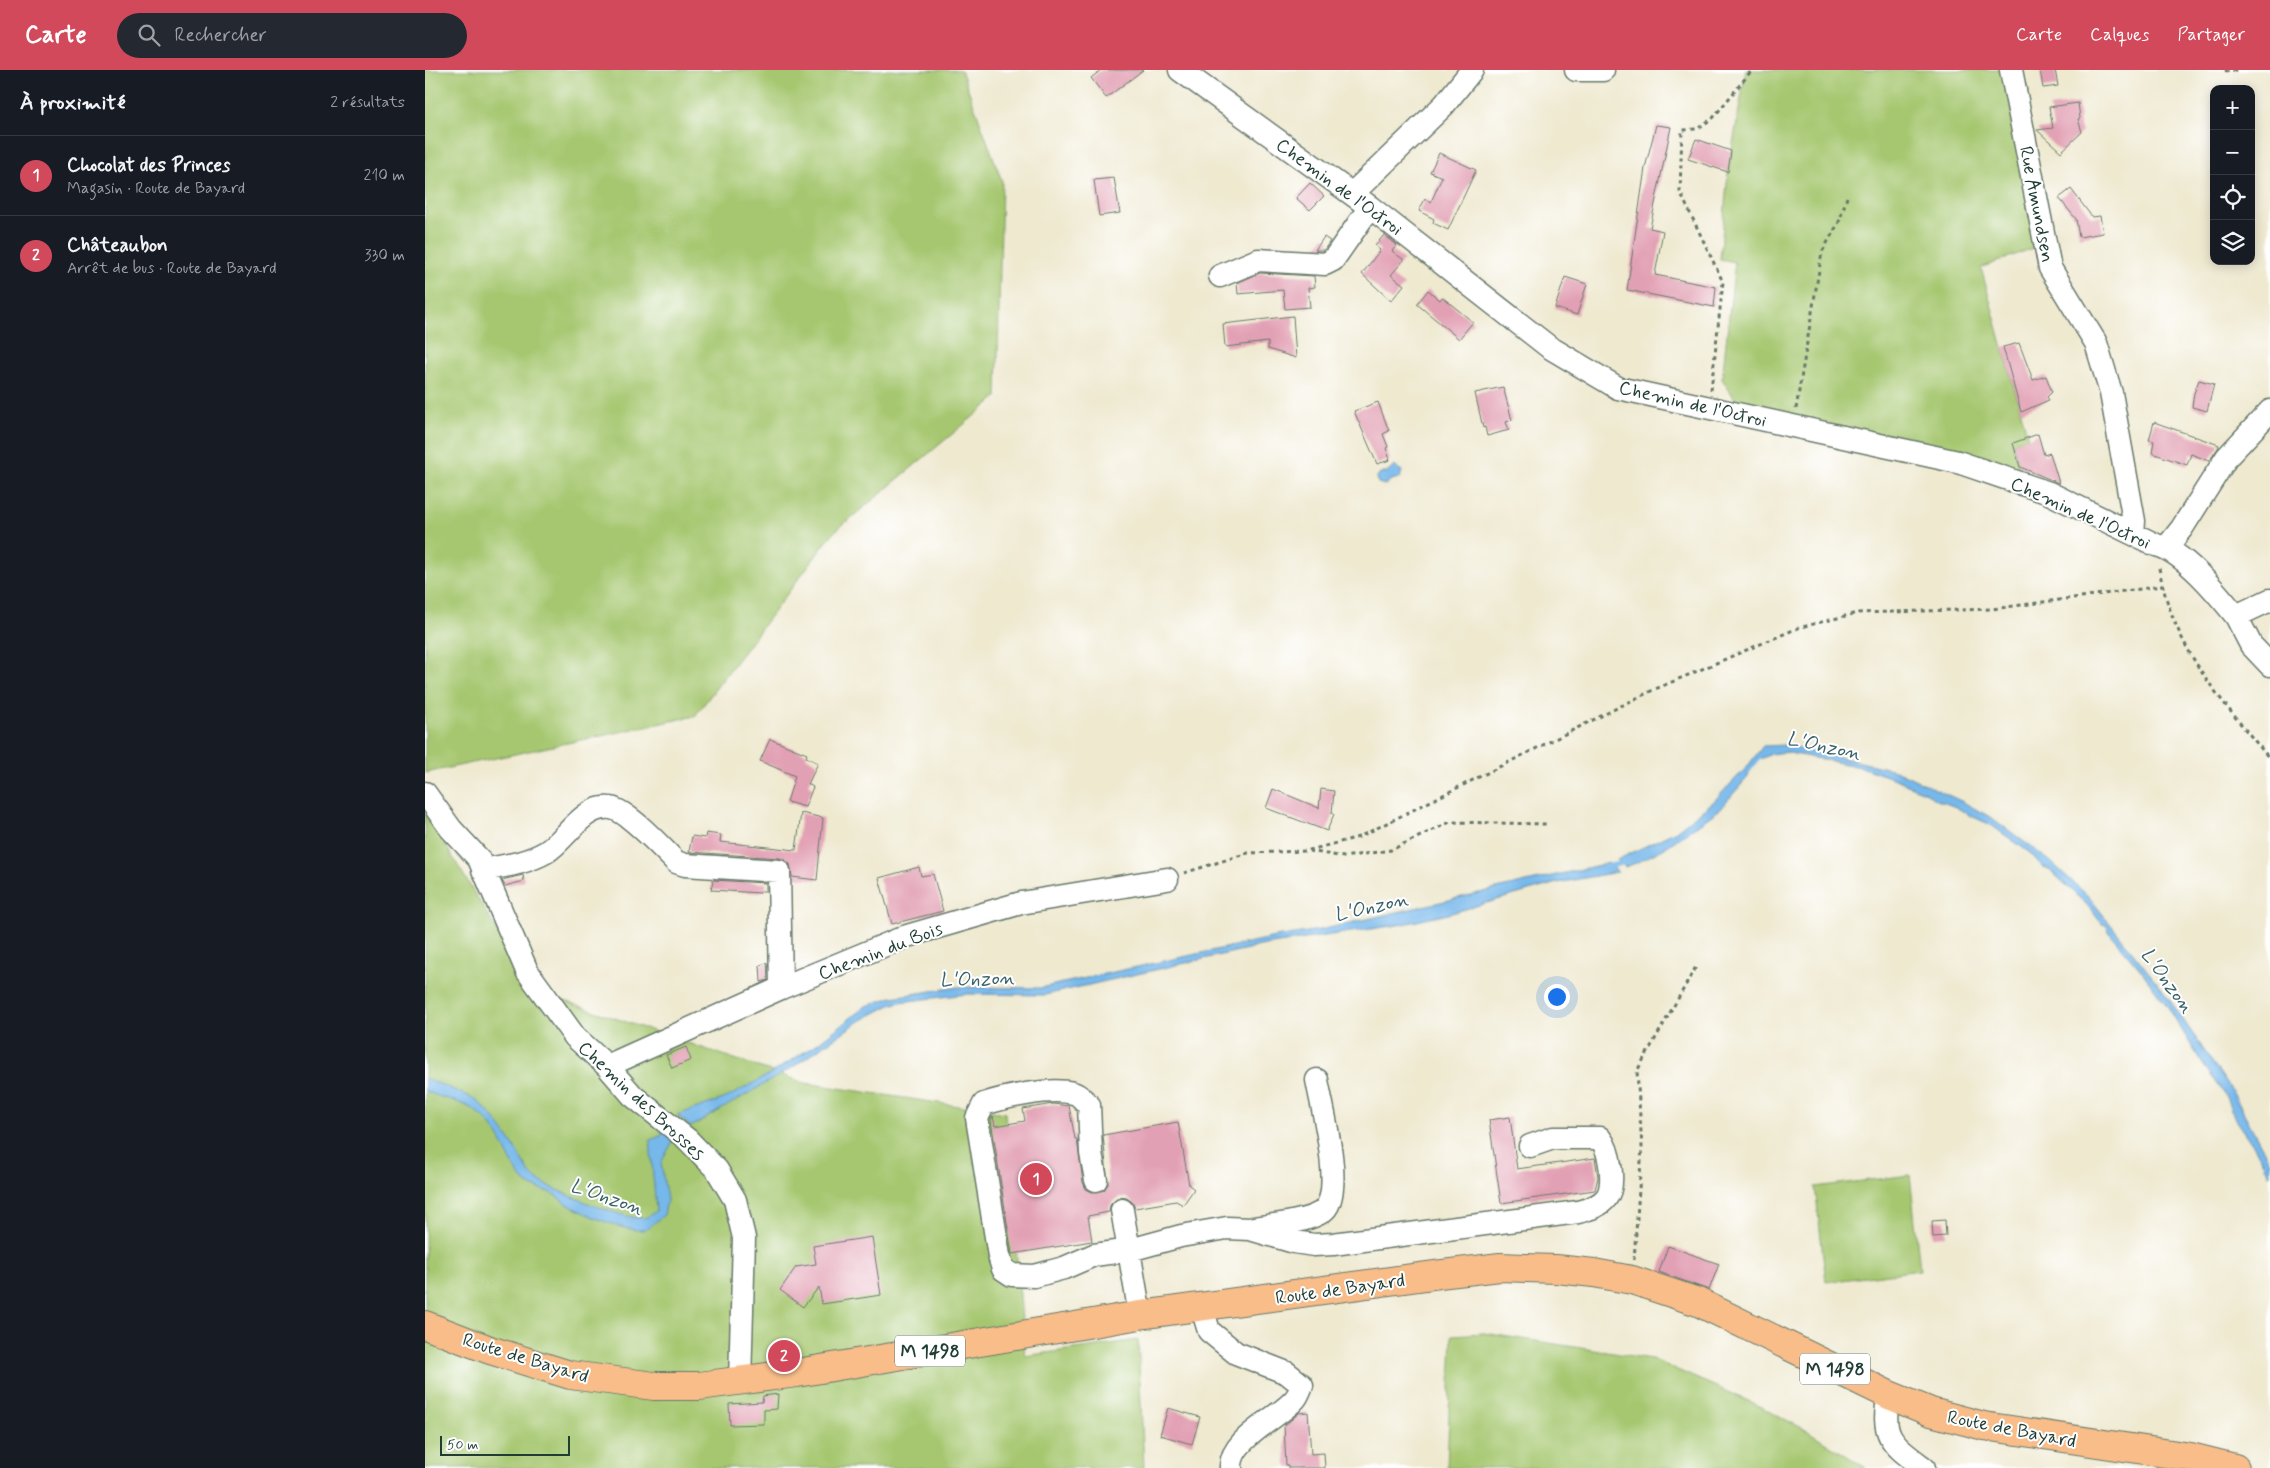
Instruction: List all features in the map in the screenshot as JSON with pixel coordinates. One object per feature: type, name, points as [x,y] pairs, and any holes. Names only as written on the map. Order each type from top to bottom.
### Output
[{"type":"main road","name":"Route de Bayard","points":[[425,1325],[490,1350],[570,1375],[654,1386],[699,1386],[740,1382],[1140,1315],[1500,1267],[1556,1269],[1632,1280],[1698,1302],[1889,1396],[1931,1412],[1984,1426],[2191,1457],[2235,1468]]},
{"type":"street","name":"Chemin de l'Octroi","points":[[1180,70],[1361,200],[1549,347],[1618,388],[1958,462],[2049,493],[2161,546],[2209,584],[2236,616],[2251,645],[2270,665]]},
{"type":"street","points":[[1220,276],[1258,260],[1325,264],[1333,260],[1361,200],[1472,70]]},
{"type":"street","points":[[1576,70],[1603,70]]},
{"type":"street","name":"Rue Amundsen","points":[[2011,70],[2050,268],[2096,342],[2111,393],[2134,521],[2133,533]]},
{"type":"street","points":[[2161,546],[2182,528],[2227,457],[2270,412]]},
{"type":"street","points":[[2236,616],[2270,600]]},
{"type":"street","name":"Chemin des Brosses","points":[[425,793],[451,829],[479,859],[527,971],[575,1037],[607,1066],[633,1096],[687,1139],[717,1170],[735,1200],[744,1238],[740,1382]]},
{"type":"street","points":[[483,870],[517,864],[545,853],[559,842],[578,821],[595,811],[611,808],[629,817],[676,862],[685,866],[779,871],[781,988]]},
{"type":"street","name":"Chemin du Bois","points":[[607,1066],[781,988],[907,936],[1021,903],[1167,878]]},
{"type":"street","points":[[1097,1180],[1091,1153],[1089,1105],[1075,1093],[1056,1092],[1006,1096],[984,1104],[977,1118],[999,1256],[1003,1269],[1011,1275],[1034,1276],[1064,1268],[1094,1255],[1130,1250],[1181,1236],[1227,1228],[1250,1228],[1311,1218],[1326,1208],[1333,1189],[1333,1166],[1317,1080]]},
{"type":"street","points":[[1250,1228],[1294,1242],[1314,1245],[1333,1244],[1578,1212],[1597,1206],[1606,1198],[1611,1189],[1611,1176],[1607,1146],[1600,1138],[1553,1138],[1529,1146]]},
{"type":"street","points":[[1122,1210],[1140,1315]]},
{"type":"street","points":[[1202,1308],[1209,1331],[1236,1353],[1287,1373],[1301,1385],[1296,1399],[1247,1438],[1230,1460],[1231,1468]]},
{"type":"street","points":[[1889,1396],[1885,1421],[1887,1434],[1909,1464]]},
{"type":"path","points":[[1709,408],[1723,282],[1680,192],[1682,130],[1697,129],[1713,118],[1752,70]]},
{"type":"path","points":[[2225,70],[2229,72],[2238,70]]},
{"type":"path","points":[[1793,427],[1822,252],[1839,222],[1847,198]]},
{"type":"path","points":[[2161,546],[2162,586],[2173,621],[2190,656],[2215,693],[2270,759]]},
{"type":"path","points":[[1306,851],[1359,838],[1653,690],[1798,628],[1857,613],[1992,609],[2162,586]]},
{"type":"path","points":[[1167,878],[1248,853],[1306,851],[1344,857],[1391,850],[1450,822],[1547,824]]},
{"type":"path","points":[[1632,1280],[1641,1147],[1637,1070],[1697,965]]},
{"type":"green space","points":[[425,70],[961,70],[1002,181],[997,397],[834,532],[695,716],[425,773]]},
{"type":"green space","points":[[1746,70],[2004,70],[2038,246],[1981,268],[2028,438],[2013,443],[2022,476],[1983,461],[1737,402],[1722,379],[1735,262],[1720,259],[1728,172]]},
{"type":"green space","points":[[425,811],[533,990],[805,1083],[1005,1113],[1025,1356],[1138,1340],[1144,1468],[425,1468]]},
{"type":"green space","points":[[1910,1175],[1920,1270],[1826,1282],[1815,1187]]},
{"type":"green space","points":[[1484,1333],[1652,1359],[1753,1403],[1808,1431],[1866,1468],[1447,1468],[1452,1335]]},
{"type":"water","points":[[1394,466],[1402,471],[1400,478],[1391,480],[1385,485],[1378,483],[1377,477],[1380,473],[1388,472]]},
{"type":"water","points":[[1786,745],[1895,770],[1992,818],[2050,861],[2089,897],[2162,989],[2232,1091],[2270,1162],[2270,1177],[2255,1148],[2236,1121],[2225,1095],[2200,1060],[2168,1007],[2140,969],[2111,935],[2106,925],[2102,924],[2088,906],[2051,871],[2042,866],[2030,853],[1991,825],[1956,807],[1934,799],[1927,793],[1901,781],[1861,767],[1784,752],[1771,754],[1756,761],[1751,766],[1748,777],[1719,810],[1663,849],[1625,867],[1617,860],[1676,831],[1713,802],[1747,767],[1763,746]]},
{"type":"water","points":[[1608,863],[1618,872],[1557,883],[1448,914],[1404,924],[1265,945],[1045,995],[967,994],[900,1002],[890,1005],[858,1022],[790,1069],[691,1127],[677,1115],[726,1098],[772,1073],[818,1043],[866,1006],[892,997],[958,987],[1040,988],[1275,937],[1320,930]]},
{"type":"water","points":[[425,1078],[475,1099],[484,1107],[499,1124],[530,1173],[536,1179],[588,1203],[632,1217],[644,1218],[656,1211],[650,1140],[661,1136],[663,1129],[675,1137],[661,1163],[667,1200],[664,1215],[651,1226],[642,1230],[625,1228],[583,1212],[565,1203],[553,1194],[531,1186],[518,1173],[490,1124],[469,1107],[425,1091]]},
{"type":"building","points":[[1101,70],[1143,70],[1106,98],[1091,78]]},
{"type":"building","points":[[2040,70],[2055,70],[2058,86],[2043,88]]},
{"type":"building","points":[[2078,103],[2080,118],[2078,119],[2082,132],[2061,152],[2037,130],[2053,128],[2049,107]]},
{"type":"building","points":[[1656,125],[1671,127],[1650,228],[1663,231],[1655,275],[1716,287],[1714,307],[1627,290],[1645,168]]},
{"type":"building","points":[[1696,139],[1731,151],[1728,172],[1688,159]]},
{"type":"building","points":[[1439,153],[1476,170],[1448,230],[1433,223],[1434,219],[1419,211],[1425,199],[1431,202],[1442,177],[1430,172]]},
{"type":"building","points":[[1114,178],[1120,213],[1099,216],[1094,180]]},
{"type":"building","points":[[1310,183],[1324,196],[1310,210],[1296,198]]},
{"type":"building","points":[[2071,189],[2092,217],[2100,216],[2103,233],[2079,237],[2076,219],[2059,198]]},
{"type":"building","points":[[1384,235],[1397,245],[1392,251],[1404,260],[1391,275],[1404,285],[1391,301],[1362,274],[1380,250],[1375,246]]},
{"type":"building","points":[[1324,237],[1330,241],[1324,250],[1315,250]]},
{"type":"building","points":[[1260,273],[1314,276],[1315,287],[1308,288],[1310,307],[1285,309],[1283,290],[1238,294],[1237,283]]},
{"type":"building","points":[[1565,277],[1587,284],[1577,315],[1555,308]]},
{"type":"building","points":[[1428,290],[1440,300],[1442,297],[1473,322],[1459,339],[1417,304]]},
{"type":"building","points":[[1293,316],[1296,358],[1268,349],[1268,342],[1225,347],[1223,324]]},
{"type":"building","points":[[2019,343],[2033,380],[2046,376],[2052,392],[2047,397],[2049,400],[2021,412],[2003,347]]},
{"type":"building","points":[[2199,380],[2214,384],[2207,411],[2192,407],[2194,393]]},
{"type":"building","points":[[1503,387],[1512,420],[1506,422],[1509,430],[1487,436],[1485,427],[1483,428],[1475,393]]},
{"type":"building","points":[[1378,402],[1389,431],[1383,434],[1390,460],[1377,464],[1354,411]]},
{"type":"building","points":[[2154,422],[2219,445],[2218,448],[2209,461],[2191,454],[2187,465],[2152,453],[2154,441],[2149,440]]},
{"type":"building","points":[[2038,434],[2044,455],[2050,453],[2059,483],[2020,467],[2013,443]]},
{"type":"building","points":[[770,739],[807,754],[806,757],[818,763],[808,784],[813,787],[805,807],[787,802],[795,776],[760,761]]},
{"type":"building","points":[[1273,789],[1319,808],[1321,789],[1334,791],[1332,813],[1334,814],[1327,831],[1266,808]]},
{"type":"building","points":[[801,813],[823,818],[817,880],[792,877],[790,864],[780,858],[689,852],[692,836],[705,838],[706,833],[721,835],[720,842],[796,850]]},
{"type":"building","points":[[919,867],[921,876],[933,874],[943,911],[892,924],[879,878]]},
{"type":"building","points":[[523,875],[524,881],[505,886],[502,880]]},
{"type":"building","points":[[713,880],[766,883],[766,891],[761,891],[760,893],[711,890]]},
{"type":"building","points":[[767,963],[768,980],[761,982],[760,965]]},
{"type":"building","points":[[686,1047],[691,1060],[672,1068],[666,1055]]},
{"type":"building","points":[[1053,1104],[1069,1106],[1075,1139],[1077,1139],[1083,1182],[1086,1189],[1092,1192],[1104,1190],[1108,1184],[1103,1135],[1178,1122],[1189,1185],[1194,1189],[1183,1205],[1176,1201],[1135,1208],[1127,1198],[1119,1197],[1110,1205],[1109,1212],[1088,1216],[1092,1241],[1012,1254],[991,1120],[993,1116],[995,1126],[1025,1121],[1023,1109]]},
{"type":"building","points":[[1510,1117],[1517,1169],[1595,1158],[1598,1177],[1595,1190],[1501,1203],[1489,1120]]},
{"type":"building","points":[[1945,1220],[1946,1236],[1933,1237],[1932,1221]]},
{"type":"building","points":[[872,1237],[881,1295],[822,1304],[819,1287],[803,1307],[780,1290],[796,1267],[816,1264],[813,1246]]},
{"type":"building","points":[[1668,1246],[1719,1264],[1709,1290],[1659,1272]]},
{"type":"building","points":[[778,1394],[777,1409],[764,1410],[764,1424],[730,1425],[729,1404],[762,1402],[763,1396]]},
{"type":"building","points":[[1168,1408],[1200,1417],[1192,1444],[1160,1435]]},
{"type":"building","points":[[1308,1412],[1311,1454],[1324,1453],[1325,1468],[1288,1468],[1288,1465],[1286,1465],[1284,1426],[1299,1413]]},
{"type":"waterway","name":"L'Onzon","points":[[1747,772],[1759,757]]},
{"type":"waterway","name":"L'Onzon","points":[[1606,867],[1627,862]]},
{"type":"place","name":"Chocolat des Princes","points":[[1036,1179]]},
{"type":"place","name":"Châteaubon","points":[[784,1356]]}]
